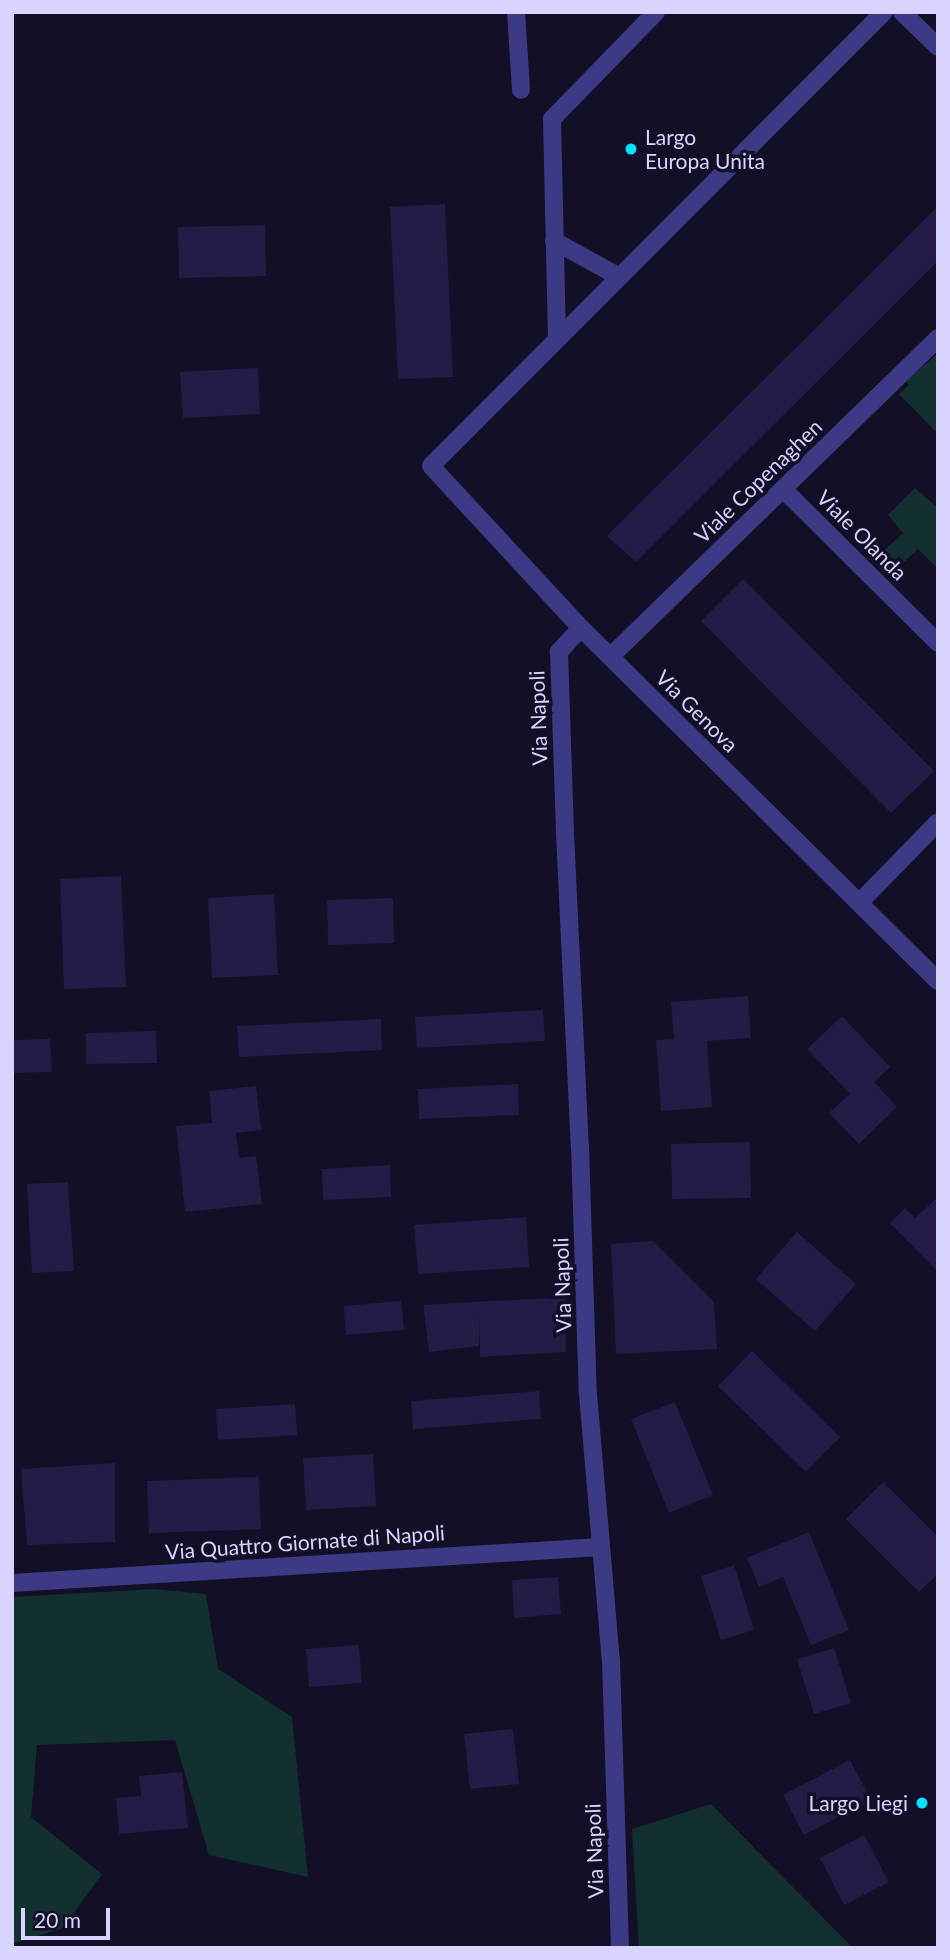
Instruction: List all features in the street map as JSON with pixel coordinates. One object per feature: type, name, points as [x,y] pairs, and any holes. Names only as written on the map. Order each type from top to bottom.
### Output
[{"type":"street","points":[[516,12],[521,90]]},
{"type":"street","points":[[557,339],[552,119],[656,12]]},
{"type":"street","points":[[557,339],[884,12]]},
{"type":"street","points":[[902,12],[938,47]]},
{"type":"street","points":[[554,241],[618,276]]},
{"type":"street","name":"Viale Copenaghen","points":[[610,657],[938,338]]},
{"type":"street","name":"Via Genova","points":[[557,339],[431,466],[581,628],[938,981]]},
{"type":"street","name":"Viale Olanda","points":[[783,489],[938,643]]},
{"type":"street","name":"Via Napoli","points":[[581,628],[559,652],[588,1394],[611,1661],[620,1948]]},
{"type":"street","points":[[859,903],[938,822]]},
{"type":"street","name":"Via Quattro Giornate di Napoli","points":[[12,1583],[601,1547]]},
{"type":"green space","points":[[938,353],[938,434],[899,394],[909,385],[906,381]]},
{"type":"green space","points":[[915,488],[938,508],[938,569],[918,549],[892,573],[877,557],[903,533],[888,515]]},
{"type":"green space","points":[[154,1589],[206,1594],[218,1669],[292,1717],[308,1877],[209,1855],[175,1740],[37,1745],[31,1817],[102,1874],[63,1928],[12,1944],[12,1597]]},
{"type":"green space","points":[[711,1804],[853,1948],[639,1948],[632,1829]]},
{"type":"building","points":[[445,204],[453,377],[398,379],[390,207]]},
{"type":"building","points":[[938,206],[938,261],[636,562],[607,536]]},
{"type":"building","points":[[265,225],[266,276],[179,278],[178,227]]},
{"type":"building","points":[[258,368],[260,414],[183,418],[180,372]]},
{"type":"building","points":[[743,579],[934,771],[891,813],[701,621]]},
{"type":"building","points":[[121,876],[126,987],[64,989],[60,879]]},
{"type":"building","points":[[274,894],[278,975],[212,978],[208,898]]},
{"type":"building","points":[[393,898],[394,943],[328,945],[327,900]]},
{"type":"building","points":[[748,996],[751,1038],[707,1041],[712,1107],[661,1111],[656,1040],[674,1039],[671,1002]]},
{"type":"building","points":[[543,1010],[545,1041],[417,1048],[415,1017]]},
{"type":"building","points":[[842,1016],[890,1067],[874,1082],[897,1107],[859,1144],[829,1113],[850,1094],[807,1049]]},
{"type":"building","points":[[381,1019],[382,1050],[239,1057],[237,1026]]},
{"type":"building","points":[[156,1031],[157,1063],[86,1064],[86,1033]]},
{"type":"building","points":[[50,1039],[52,1072],[12,1073],[12,1040]]},
{"type":"building","points":[[518,1084],[519,1115],[419,1119],[418,1089]]},
{"type":"building","points":[[256,1086],[261,1130],[236,1133],[239,1158],[256,1156],[262,1204],[185,1212],[176,1126],[212,1123],[209,1091]]},
{"type":"building","points":[[750,1142],[751,1198],[672,1199],[671,1144]]},
{"type":"building","points":[[390,1165],[391,1197],[323,1200],[322,1169]]},
{"type":"building","points":[[68,1182],[74,1271],[32,1273],[27,1184]]},
{"type":"building","points":[[938,1197],[938,1272],[890,1223],[905,1208],[915,1218]]},
{"type":"building","points":[[526,1217],[529,1267],[418,1274],[414,1225]]},
{"type":"building","points":[[797,1232],[856,1284],[815,1331],[756,1279]]},
{"type":"building","points":[[653,1241],[714,1302],[717,1349],[616,1354],[611,1244]]},
{"type":"building","points":[[565,1297],[566,1352],[480,1357],[480,1317],[479,1346],[429,1352],[423,1305]]},
{"type":"building","points":[[401,1301],[404,1330],[346,1335],[344,1306]]},
{"type":"building","points":[[752,1351],[840,1437],[806,1472],[718,1386]]},
{"type":"building","points":[[539,1391],[541,1419],[413,1429],[411,1401]]},
{"type":"building","points":[[675,1402],[713,1495],[669,1513],[631,1419]]},
{"type":"building","points":[[295,1404],[297,1435],[218,1440],[216,1409]]},
{"type":"building","points":[[373,1454],[376,1506],[306,1510],[303,1458]]},
{"type":"building","points":[[115,1463],[115,1542],[27,1545],[21,1469]]},
{"type":"building","points":[[259,1477],[261,1529],[149,1533],[147,1481]]},
{"type":"building","points":[[883,1482],[938,1537],[938,1574],[919,1592],[846,1519]]},
{"type":"building","points":[[809,1532],[849,1630],[811,1645],[783,1577],[759,1587],[747,1558]]},
{"type":"building","points":[[734,1565],[754,1630],[721,1640],[701,1576]]},
{"type":"building","points":[[558,1577],[561,1614],[514,1618],[512,1580]]},
{"type":"building","points":[[359,1645],[362,1683],[309,1687],[306,1649]]},
{"type":"building","points":[[834,1648],[851,1703],[814,1714],[797,1659]]},
{"type":"building","points":[[513,1729],[519,1784],[470,1789],[464,1734]]},
{"type":"building","points":[[850,1760],[871,1800],[804,1835],[783,1795]]},
{"type":"building","points":[[182,1772],[188,1828],[119,1834],[116,1798],[141,1796],[139,1776]]},
{"type":"building","points":[[864,1835],[889,1882],[844,1905],[820,1858]]},
{"type":"place","name":"Largo Europa Unita","points":[[631,149]]},
{"type":"place","name":"Largo Liegi","points":[[922,1803]]}]
